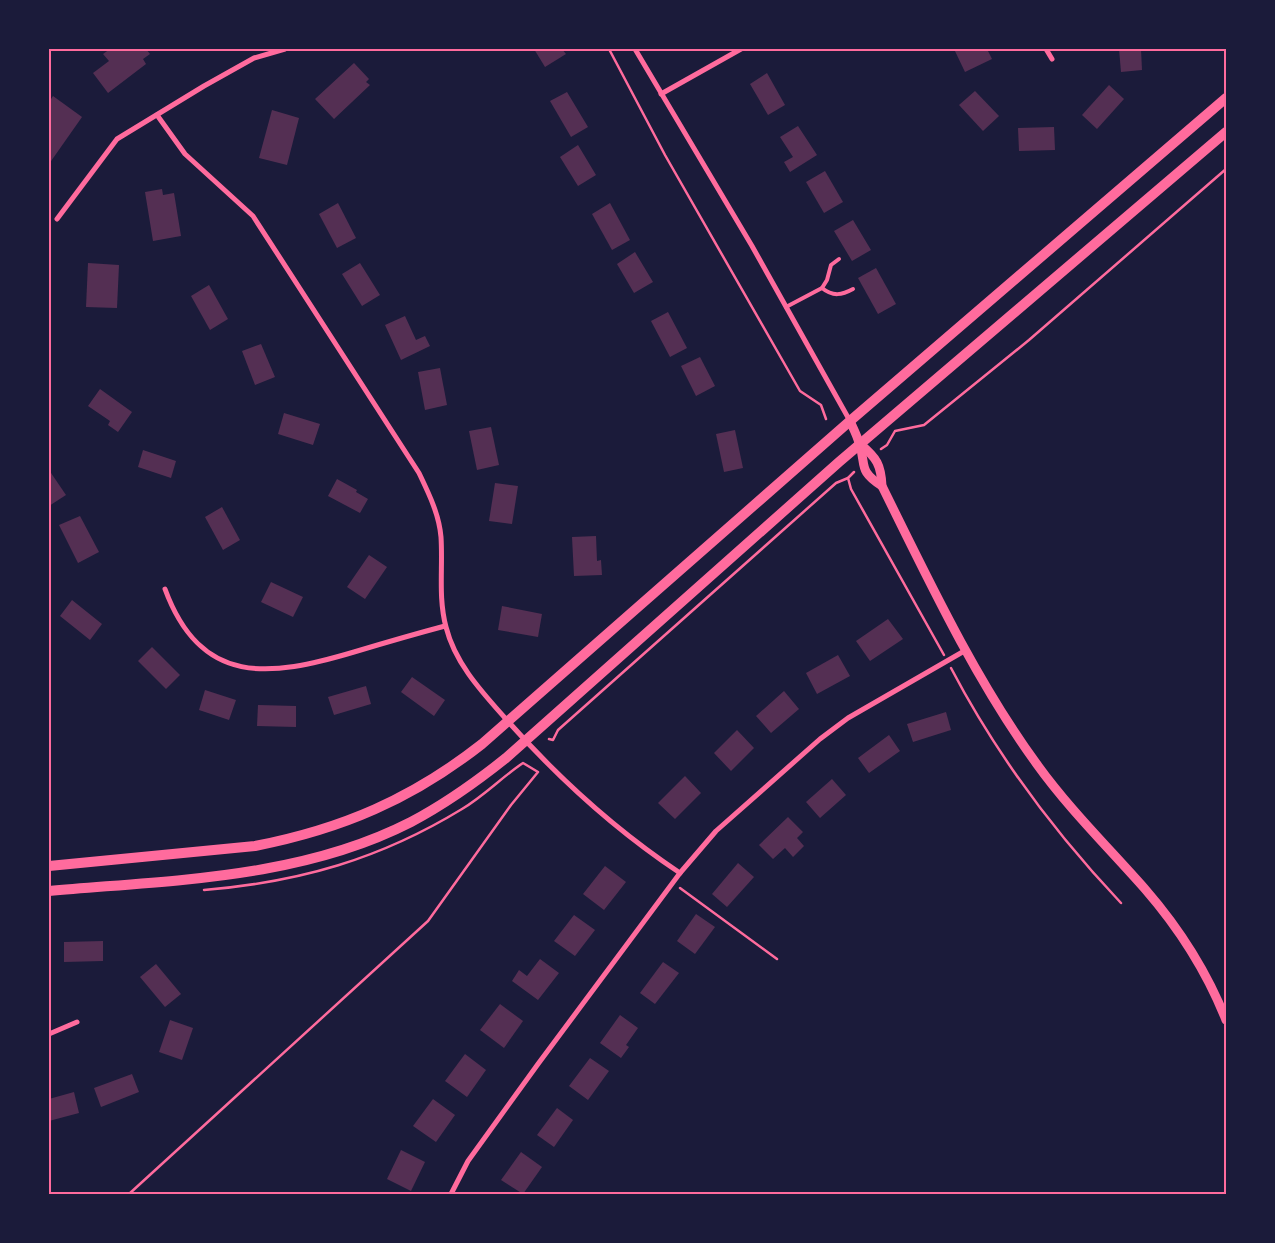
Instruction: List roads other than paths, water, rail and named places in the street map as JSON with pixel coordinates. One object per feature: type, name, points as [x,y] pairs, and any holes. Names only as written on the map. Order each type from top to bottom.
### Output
[{"type":"main road","points":[[49,866],[255,846],[318,832],[354,820],[412,792],[460,761],[508,722],[850,421],[1226,98]]},
{"type":"main road","points":[[49,891],[266,870],[315,858],[360,843],[410,823],[432,810],[483,776],[525,741],[860,444],[1226,132]]},
{"type":"street","points":[[58,219],[117,139],[254,58],[285,49]]},
{"type":"street","points":[[635,49],[752,246],[850,421],[860,444],[862,465],[873,480],[882,486]]},
{"type":"street","points":[[661,94],[741,49]]},
{"type":"street","points":[[1046,49],[1052,59]]},
{"type":"street","points":[[157,114],[185,154],[253,216],[419,473],[432,499],[439,528],[441,557],[439,587],[445,626],[450,644],[459,661],[525,741],[590,806],[639,846],[680,873]]},
{"type":"street","points":[[860,444],[873,455],[882,470],[882,486],[966,650],[993,698],[1035,762],[1069,808],[1145,889],[1170,921],[1193,954],[1226,1020]]},
{"type":"street","points":[[165,590],[175,614],[184,629],[196,642],[222,659],[250,668],[270,670],[314,664],[445,626]]},
{"type":"street","points":[[451,1194],[468,1161],[673,882],[716,831],[820,739],[848,718],[966,650]]},
{"type":"street","points":[[49,1034],[77,1022]]},
{"type":"lane","points":[[786,307],[822,288],[828,280],[831,265],[840,259]]},
{"type":"lane","points":[[822,288],[833,294],[843,294],[853,289]]}]
